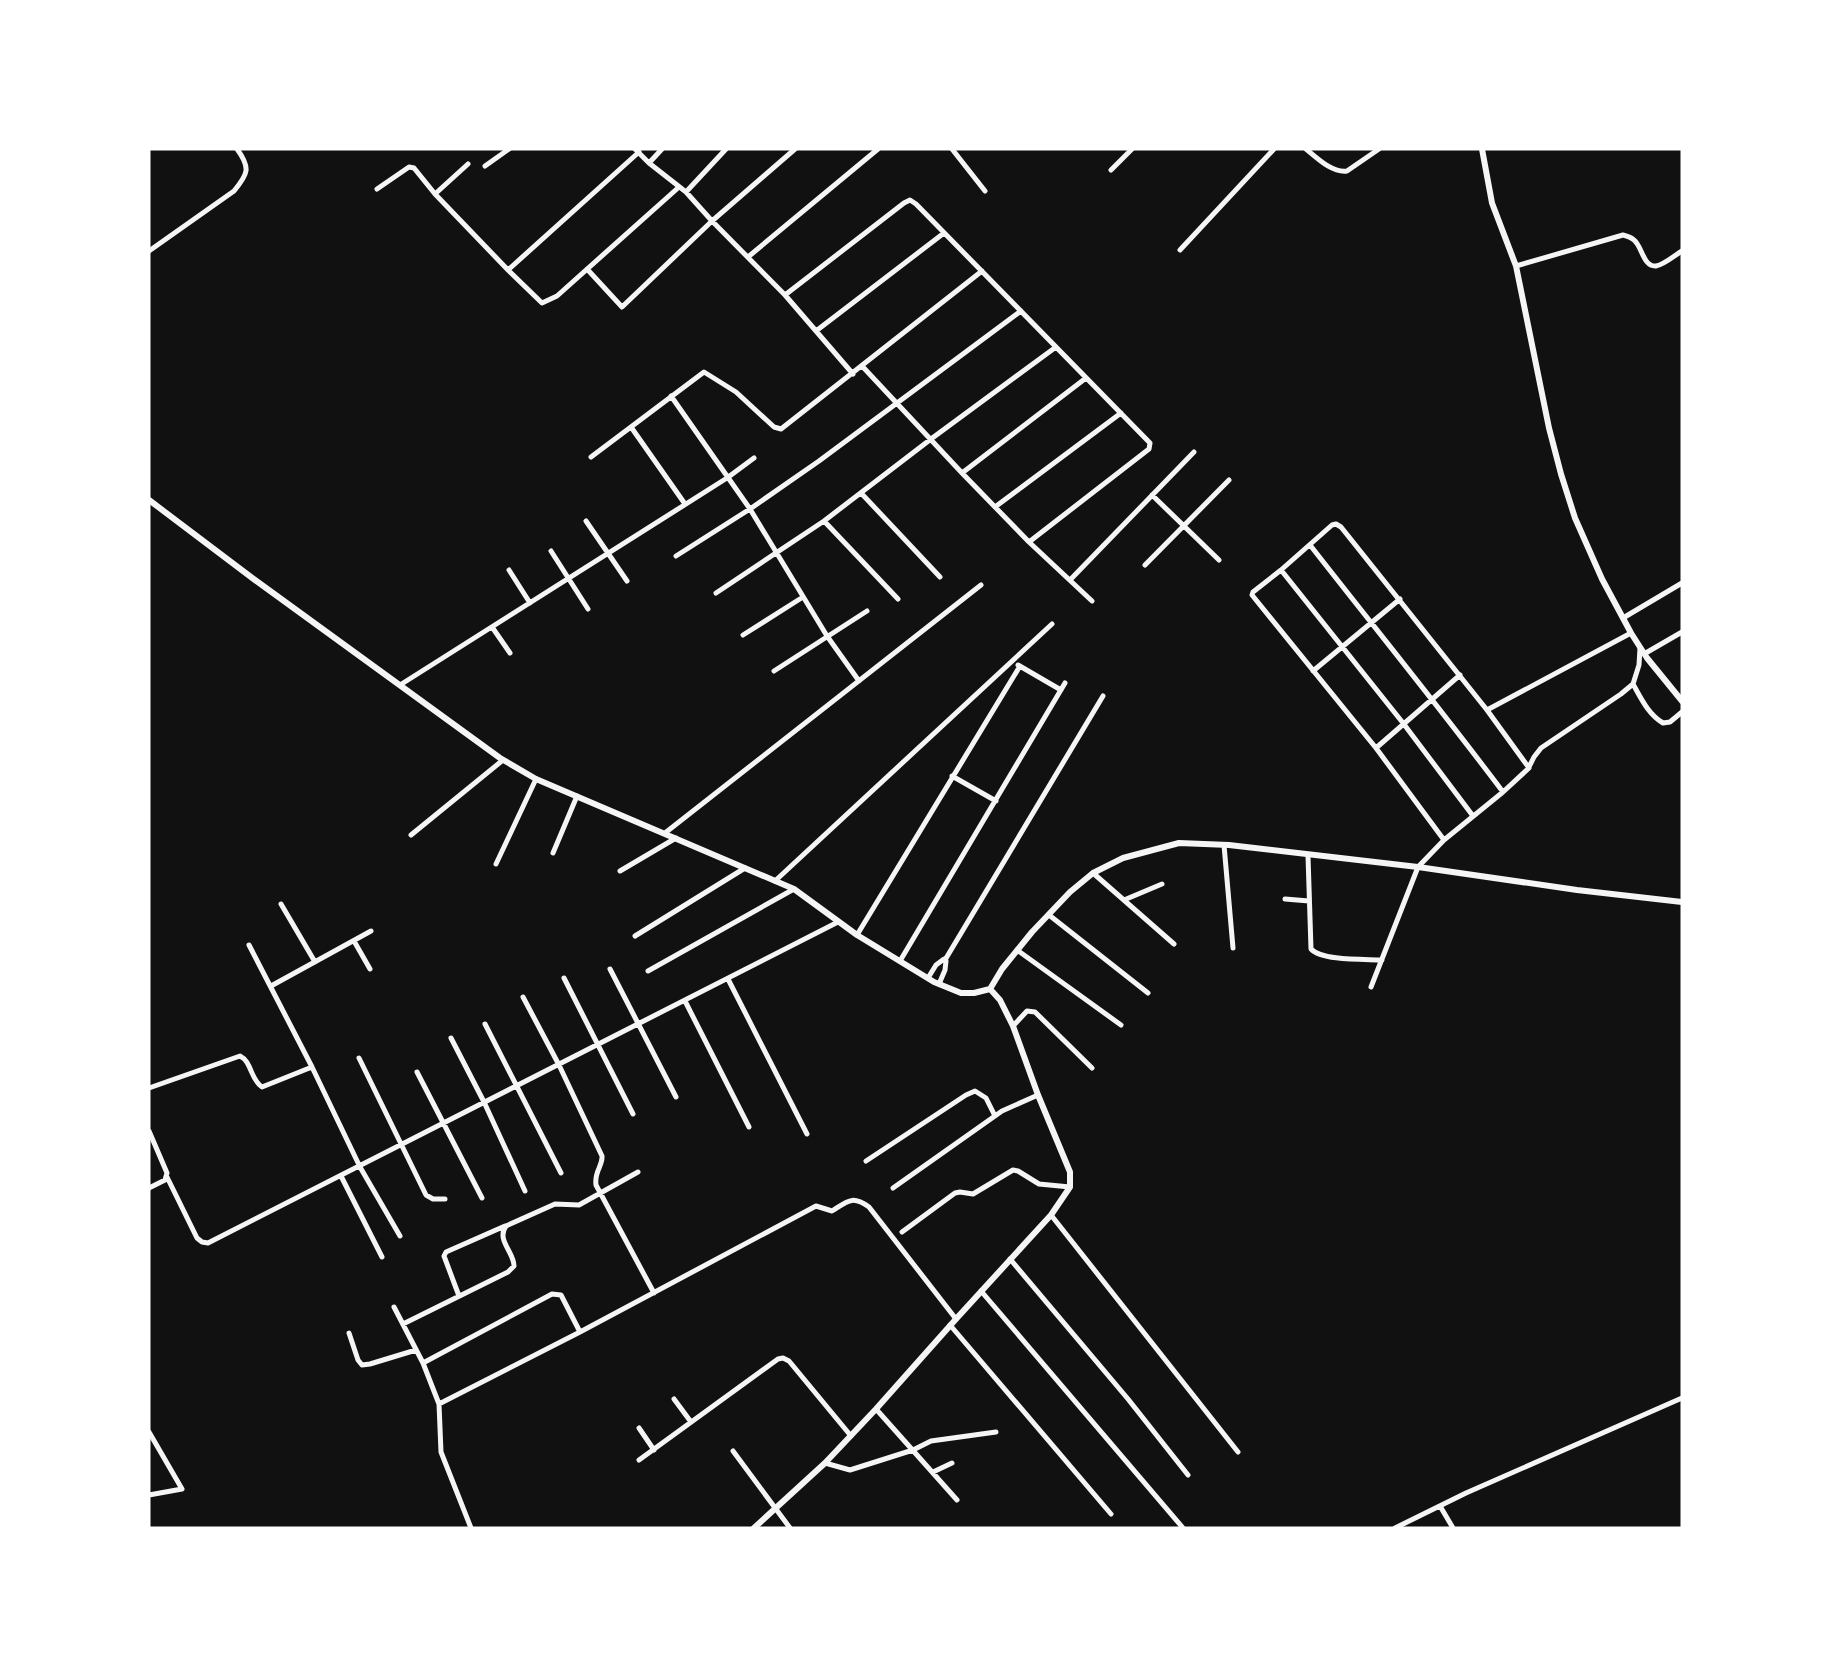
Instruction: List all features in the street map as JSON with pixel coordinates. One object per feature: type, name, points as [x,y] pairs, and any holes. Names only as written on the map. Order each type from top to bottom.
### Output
[{"type":"street","points":[[149,251],[234,191],[247,171],[245,160],[237,149]]},
{"type":"street","points":[[485,166],[509,149]]},
{"type":"street","points":[[649,163],[662,149]]},
{"type":"street","points":[[686,192],[726,149]]},
{"type":"street","points":[[587,269],[622,307],[712,220],[795,149]]},
{"type":"street","points":[[748,257],[878,149]]},
{"type":"street","points":[[953,149],[985,191]]},
{"type":"street","points":[[1111,170],[1132,149]]},
{"type":"street","points":[[1180,250],[1274,149]]},
{"type":"street","points":[[1306,149],[1336,171],[1347,172],[1379,149]]},
{"type":"street","points":[[1482,149],[1492,203],[1516,266],[1561,474],[1586,544],[1642,651],[1682,701]]},
{"type":"street","points":[[508,271],[637,150],[686,192],[785,295],[853,374]]},
{"type":"street","points":[[435,194],[468,164]]},
{"type":"street","points":[[377,189],[409,166],[414,168],[508,271],[542,303],[557,296],[679,187]]},
{"type":"street","points":[[785,295],[910,200],[916,204],[1150,443],[1149,449],[1029,541]]},
{"type":"street","points":[[816,331],[944,233]]},
{"type":"street","points":[[1516,266],[1623,235],[1637,243],[1652,266],[1657,266],[1682,251]]},
{"type":"street","points":[[591,457],[705,372],[781,429],[982,271]]},
{"type":"street","points":[[676,556],[750,509],[898,404],[1021,311]]},
{"type":"street","points":[[716,593],[824,521],[1056,347]]},
{"type":"street","points":[[862,366],[995,507],[1092,601]]},
{"type":"street","points":[[962,473],[1086,377]]},
{"type":"street","points":[[671,396],[750,509],[775,554],[859,681]]},
{"type":"street","points":[[995,507],[1121,413]]},
{"type":"street","points":[[631,426],[685,504]]},
{"type":"street","points":[[1070,580],[1194,452]]},
{"type":"street","points":[[400,685],[727,478],[754,458]]},
{"type":"street","points":[[1145,565],[1229,480]]},
{"type":"street","points":[[862,493],[940,577]]},
{"type":"street","points":[[1152,495],[1219,561]]},
{"type":"street","points":[[149,500],[503,760],[536,779],[794,890],[857,935],[939,984],[961,993],[990,989]]},
{"type":"street","points":[[586,521],[627,581]]},
{"type":"street","points":[[824,521],[898,599]]},
{"type":"street","points":[[1444,840],[1376,748],[1252,595],[1253,592],[1332,525],[1341,527],[1460,675],[1528,768]]},
{"type":"street","points":[[1310,545],[1433,699],[1503,792]]},
{"type":"street","points":[[551,551],[588,609]]},
{"type":"street","points":[[509,570],[530,603]]},
{"type":"street","points":[[1281,570],[1473,816]]},
{"type":"street","points":[[1623,618],[1682,583]]},
{"type":"street","points":[[665,833],[981,585]]},
{"type":"street","points":[[743,635],[803,597]]},
{"type":"street","points":[[1313,671],[1400,599]]},
{"type":"street","points":[[774,671],[867,611]]},
{"type":"street","points":[[775,881],[1052,624]]},
{"type":"street","points":[[492,627],[510,653]]},
{"type":"street","points":[[1642,651],[1682,632]]},
{"type":"street","points":[[1487,710],[1631,633]]},
{"type":"street","points":[[1371,987],[1418,867],[1444,840],[1527,771],[1541,748],[1633,684],[1642,651]]},
{"type":"street","points":[[1012,661],[1061,690]]},
{"type":"street","points":[[857,935],[1020,666]]},
{"type":"street","points":[[1376,748],[1460,675]]},
{"type":"street","points":[[900,961],[1065,683]]},
{"type":"street","points":[[1633,684],[1649,711],[1663,723],[1670,722],[1682,712]]},
{"type":"street","points":[[939,984],[946,970],[945,960],[1103,696]]},
{"type":"street","points":[[411,835],[503,760]]},
{"type":"street","points":[[953,776],[996,801]]},
{"type":"street","points":[[496,864],[536,779]]},
{"type":"street","points":[[553,853],[577,796]]},
{"type":"street","points":[[620,872],[676,838]]},
{"type":"street","points":[[990,989],[1017,950],[1070,892],[1093,873],[1123,859],[1179,843],[1224,845],[1418,867],[1682,902]]},
{"type":"street","points":[[1224,845],[1233,948]]},
{"type":"street","points":[[1308,856],[1311,949],[1328,957],[1382,960]]},
{"type":"street","points":[[635,936],[745,868]]},
{"type":"street","points":[[1093,873],[1174,944]]},
{"type":"street","points":[[1124,900],[1161,884]]},
{"type":"street","points":[[648,971],[794,890]]},
{"type":"street","points":[[1285,899],[1309,901]]},
{"type":"street","points":[[281,904],[315,962]]},
{"type":"street","points":[[1049,915],[1149,993]]},
{"type":"street","points":[[149,1131],[167,1177],[197,1238],[208,1243],[838,922]]},
{"type":"street","points":[[271,986],[371,931]]},
{"type":"street","points":[[354,941],[370,969]]},
{"type":"street","points":[[249,945],[360,1167],[400,1236]]},
{"type":"street","points":[[1017,950],[1121,1025]]},
{"type":"street","points":[[928,978],[939,962],[945,960]]},
{"type":"street","points":[[610,969],[676,1097]]},
{"type":"street","points":[[564,978],[633,1114]]},
{"type":"street","points":[[728,979],[807,1134]]},
{"type":"street","points":[[754,1528],[825,1463],[876,1409],[1051,1215],[1070,1186],[1070,1172],[1013,1026],[1000,1000],[990,989]]},
{"type":"street","points":[[523,998],[559,1065],[602,1156],[595,1178],[596,1185],[654,1293]]},
{"type":"street","points":[[685,1001],[749,1127]]},
{"type":"street","points":[[1013,1026],[1027,1012],[1035,1012],[1092,1068]]},
{"type":"street","points":[[485,1024],[561,1173]]},
{"type":"street","points":[[451,1038],[525,1191]]},
{"type":"street","points":[[149,1088],[240,1056],[247,1061],[255,1080],[262,1087],[312,1067]]},
{"type":"street","points":[[359,1058],[426,1195],[433,1199],[445,1199]]},
{"type":"street","points":[[417,1072],[482,1198]]},
{"type":"street","points":[[866,1161],[975,1091],[986,1098],[995,1115]]},
{"type":"street","points":[[893,1188],[995,1115],[1038,1095]]},
{"type":"street","points":[[902,1232],[955,1193],[973,1194],[1013,1170],[1039,1184],[1070,1186]]},
{"type":"street","points":[[460,1296],[444,1256],[446,1252],[555,1204],[579,1205],[638,1172]]},
{"type":"street","points":[[341,1176],[382,1257]]},
{"type":"street","points":[[149,1188],[167,1177]]},
{"type":"street","points":[[439,1404],[816,1206],[832,1211],[852,1200],[860,1200],[870,1207],[953,1322],[1111,1514]]},
{"type":"street","points":[[1051,1215],[1238,1452]]},
{"type":"street","points":[[403,1324],[508,1272],[514,1266],[514,1260],[502,1236],[506,1226]]},
{"type":"street","points":[[1010,1259],[1188,1475]]},
{"type":"street","points":[[981,1291],[1184,1528]]},
{"type":"street","points":[[423,1363],[552,1294],[561,1295],[580,1332]]},
{"type":"street","points":[[394,1307],[423,1363],[439,1404],[440,1452],[471,1528]]},
{"type":"street","points":[[349,1333],[362,1365],[416,1350]]},
{"type":"street","points":[[639,1460],[783,1358],[789,1361],[851,1436]]},
{"type":"street","points":[[1395,1528],[1409,1525],[1440,1506],[1682,1398]]},
{"type":"street","points":[[674,1399],[691,1422]]},
{"type":"street","points":[[876,1409],[957,1500]]},
{"type":"street","points":[[639,1428],[654,1450]]},
{"type":"street","points":[[149,1432],[182,1489],[149,1495]]},
{"type":"street","points":[[825,1463],[850,1470],[913,1450],[931,1441],[996,1432]]},
{"type":"street","points":[[733,1451],[790,1528]]},
{"type":"street","points":[[933,1472],[952,1463]]},
{"type":"street","points":[[1440,1506],[1453,1528]]}]
